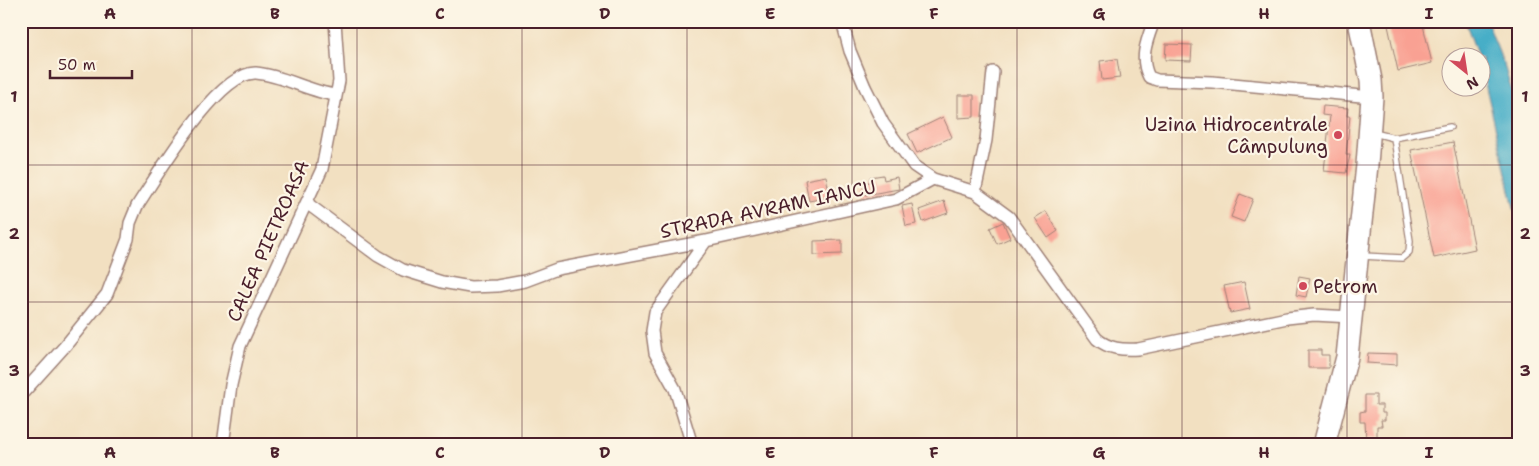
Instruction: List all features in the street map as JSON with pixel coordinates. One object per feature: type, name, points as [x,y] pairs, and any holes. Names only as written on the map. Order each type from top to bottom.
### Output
[{"type":"highway","points":[[1324,445],[1347,357],[1372,97],[1371,80],[1359,21]]},
{"type":"street","name":"CALEA PIETROASA","points":[[223,445],[231,385],[240,346],[308,204],[322,169],[338,81],[335,21]]},
{"type":"street","points":[[842,21],[850,51],[883,123],[914,166],[923,174],[933,179],[975,192],[1009,217],[1097,339],[1104,345],[1124,350],[1138,349],[1287,318],[1314,315],[1351,317]]},
{"type":"street","points":[[1154,21],[1144,57],[1145,69],[1149,77],[1157,80],[1222,83],[1372,97]]},
{"type":"street","points":[[975,192],[986,140],[992,72]]},
{"type":"street","points":[[21,395],[66,345],[106,294],[128,239],[130,223],[137,206],[210,100],[227,85],[240,77],[253,73],[269,75],[322,93],[336,95]]},
{"type":"street","name":"STRADA AVRAM IANCU","points":[[308,204],[378,256],[403,270],[442,282],[470,287],[497,286],[524,281],[557,269],[706,241],[896,199],[933,179]]},
{"type":"street","points":[[692,445],[675,389],[654,354],[652,330],[655,312],[706,241]]},
{"type":"lane","points":[[1369,132],[1394,138],[1450,127]]},
{"type":"lane","points":[[1358,256],[1402,258],[1409,252],[1410,241],[1394,138]]},
{"type":"water","points":[[1465,21],[1487,21],[1505,68],[1518,112],[1518,225],[1489,98],[1492,98],[1492,48],[1475,48]]},
{"type":"building","points":[[1387,21],[1422,21],[1432,63],[1398,71]]},
{"type":"building","points":[[1166,44],[1192,45],[1191,61],[1165,60]]},
{"type":"building","points":[[1117,59],[1120,78],[1102,80],[1100,61]]},
{"type":"building","points":[[958,95],[974,95],[974,117],[958,118]]},
{"type":"building","name":"Uzina Hidrocentrale Câmpulung","points":[[1323,106],[1348,108],[1347,116],[1350,116],[1346,155],[1350,155],[1346,173],[1324,171],[1330,116],[1322,115]]},
{"type":"building","points":[[943,117],[952,137],[917,153],[908,134]]},
{"type":"building","points":[[1453,142],[1475,249],[1434,258],[1411,150]]},
{"type":"building","points":[[883,175],[884,180],[897,177],[899,189],[865,195],[863,183],[870,182],[870,177]]},
{"type":"building","points":[[826,176],[830,197],[809,201],[805,180]]},
{"type":"building","points":[[1240,194],[1253,199],[1244,222],[1231,217]]},
{"type":"building","points":[[944,201],[948,213],[923,222],[919,210]]},
{"type":"building","points":[[912,204],[916,224],[906,226],[902,206]]},
{"type":"building","points":[[1046,211],[1058,231],[1048,238],[1035,218]]},
{"type":"building","points":[[1003,222],[1010,238],[997,244],[990,228]]},
{"type":"building","points":[[842,240],[842,254],[814,255],[814,241]]},
{"type":"building","name":"Petrom","points":[[1299,276],[1310,278],[1306,297],[1296,295]]},
{"type":"building","points":[[1244,282],[1250,309],[1230,313],[1224,286]]},
{"type":"building","points":[[1308,350],[1321,350],[1321,355],[1329,355],[1329,368],[1308,368]]},
{"type":"building","points":[[1368,353],[1397,354],[1397,365],[1367,363]]},
{"type":"building","points":[[1365,395],[1376,395],[1376,405],[1382,405],[1382,413],[1385,413],[1385,420],[1381,420],[1382,426],[1377,426],[1377,438],[1366,439],[1365,422],[1360,422],[1360,412],[1365,411]]},
{"type":"place","name":"Uzina Hidrocentrale Câmpulung","points":[[1338,135]]},
{"type":"place","name":"Petrom","points":[[1303,286]]}]
